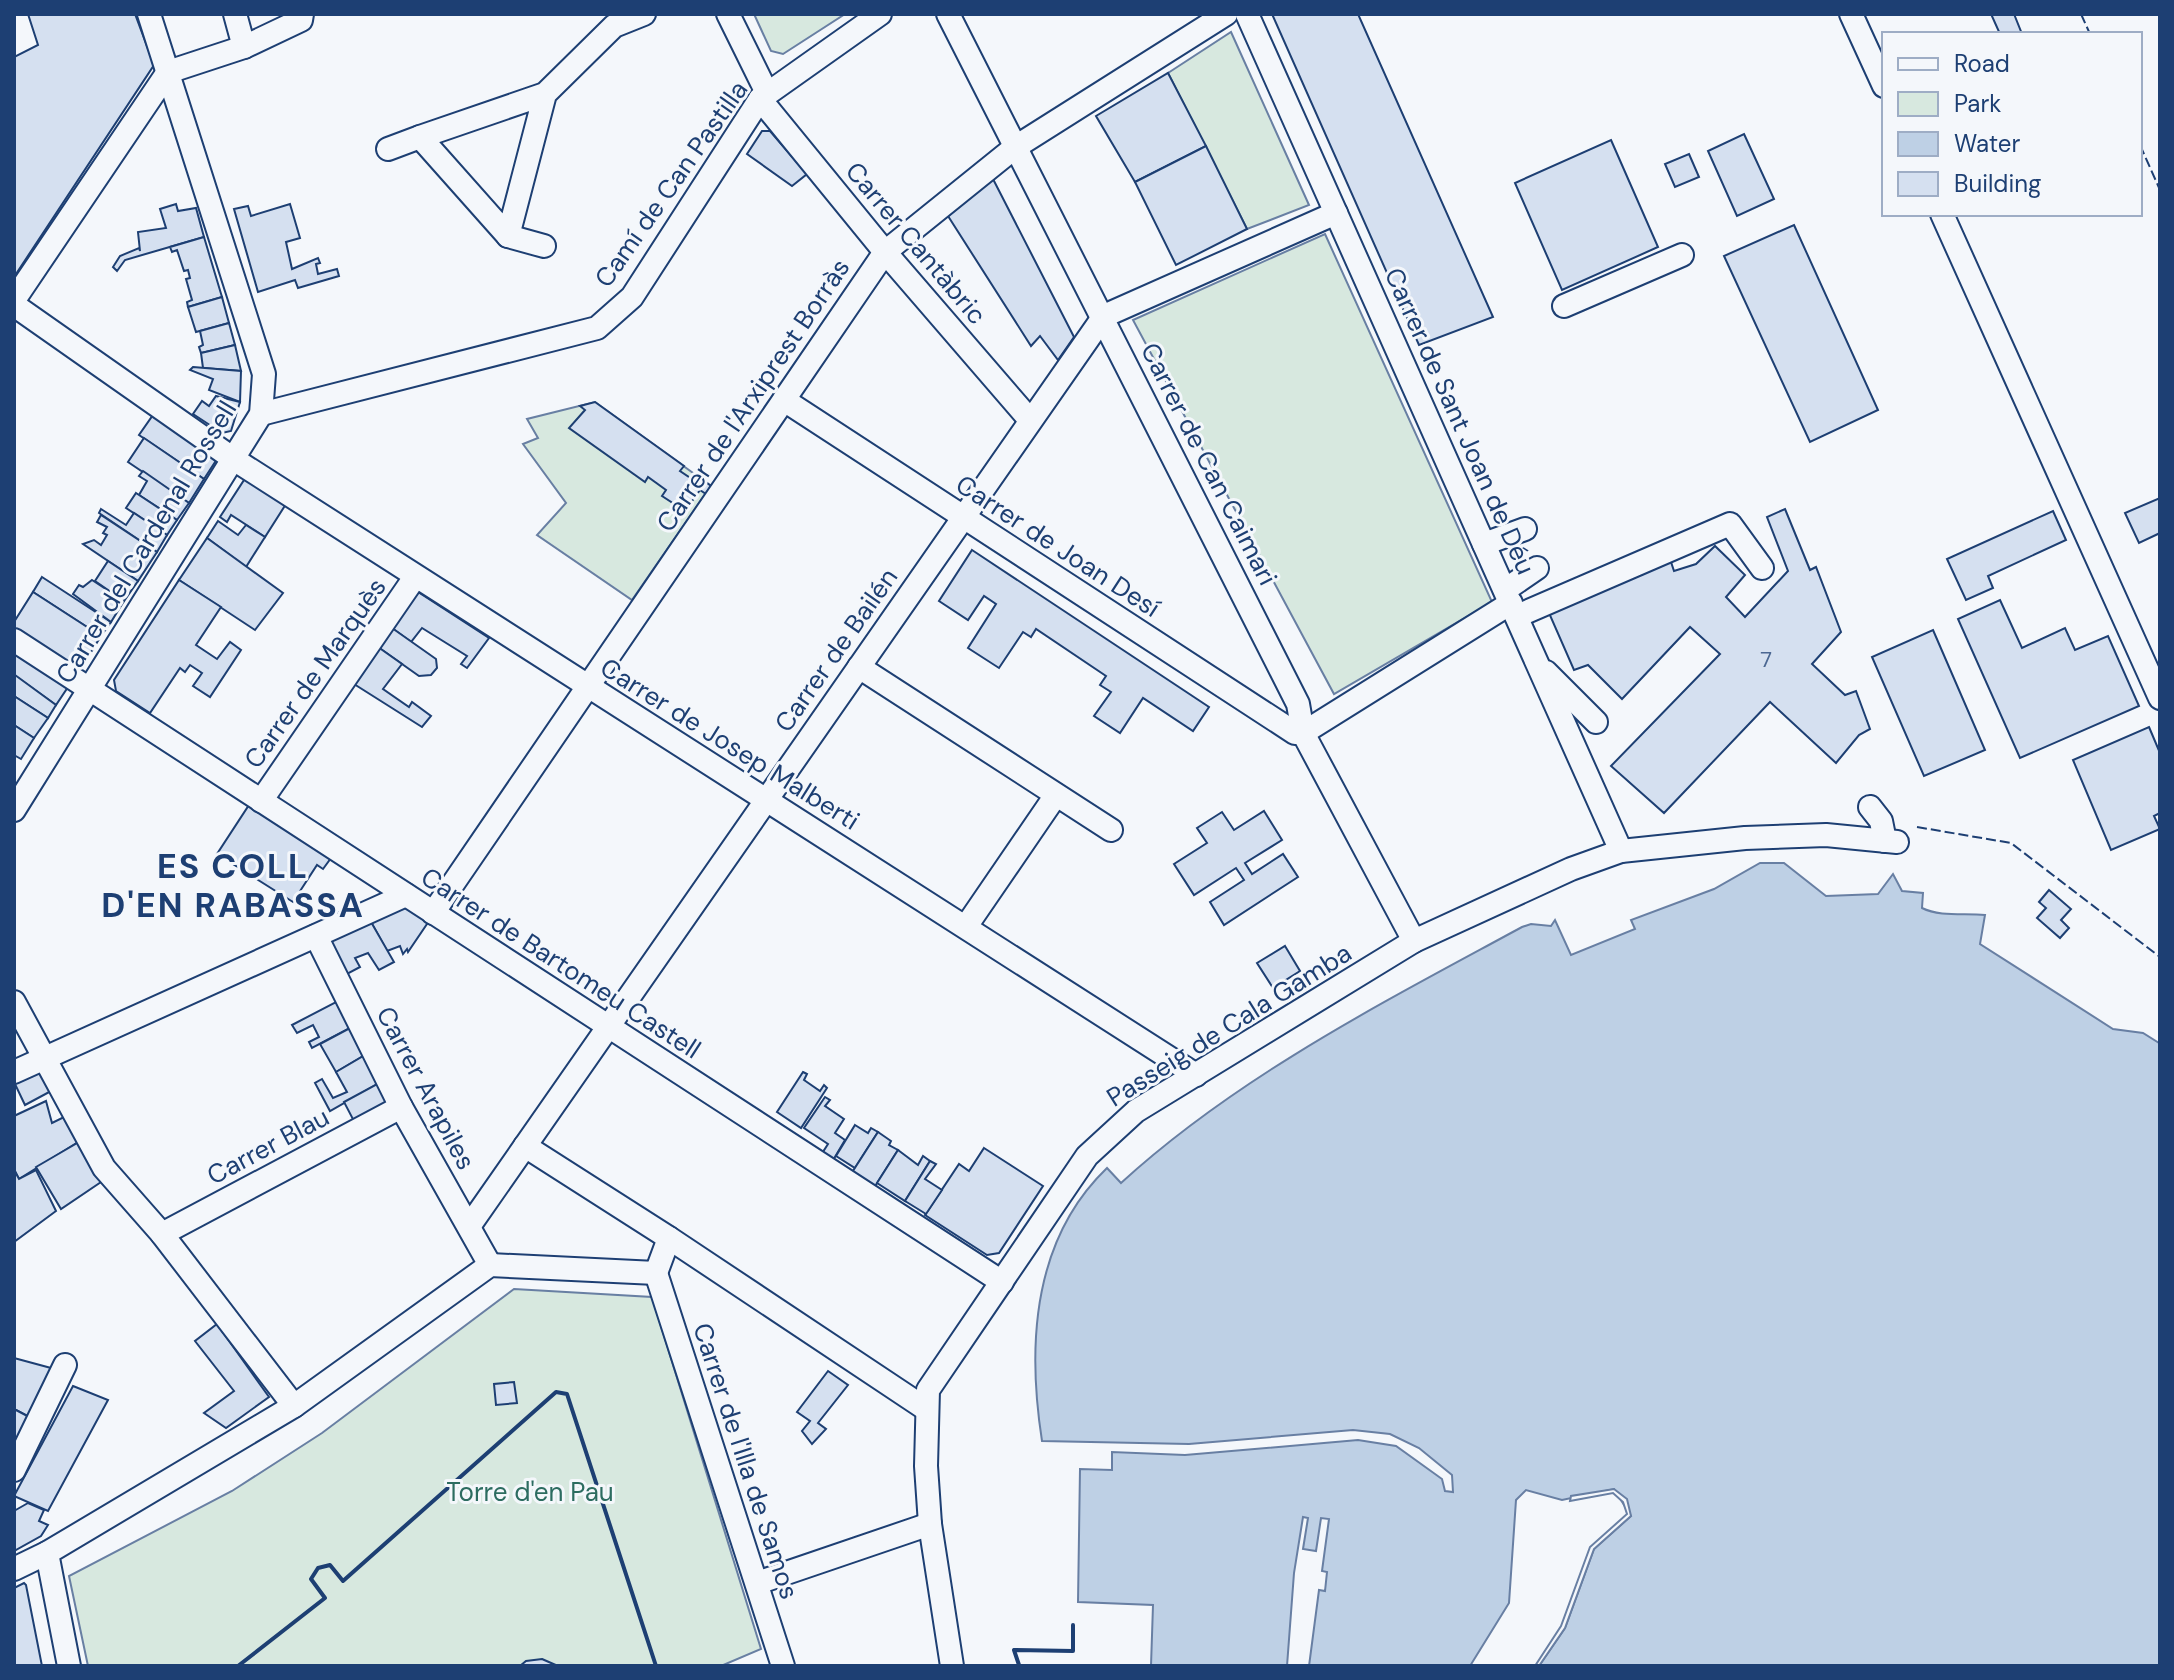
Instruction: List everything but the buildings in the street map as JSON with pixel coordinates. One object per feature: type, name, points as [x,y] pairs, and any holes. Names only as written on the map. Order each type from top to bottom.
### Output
[{"type":"street","name":"Carrer del Cardenal Rossell","points":[[14,810],[261,414],[264,374],[149,14]]},
{"type":"street","points":[[235,14],[244,47]]},
{"type":"street","points":[[14,303],[168,72],[244,47],[301,20],[302,14]]},
{"type":"street","points":[[388,149],[545,94],[614,26],[644,14]]},
{"type":"street","name":"Carrer Cantàbric","points":[[728,14],[763,96],[885,252],[1030,420]]},
{"type":"street","name":"Camí de Can Pastilla","points":[[261,414],[597,328],[632,297],[763,96],[880,14]]},
{"type":"street","name":"Carrer de Can Caimari","points":[[948,14],[1014,148],[1104,316],[1298,704],[1303,733],[1414,941]]},
{"type":"street","name":"Carrer de l'Arxiprest Borràs","points":[[433,913],[885,252],[1014,148],[1226,14]]},
{"type":"street","name":"Carrer de Sant Joan de Déu","points":[[1247,14],[1621,851]]},
{"type":"street","points":[[1851,14],[1882,82]]},
{"type":"street","points":[[508,236],[545,94]]},
{"type":"street","points":[[420,137],[508,236],[544,246]]},
{"type":"street","points":[[1104,316],[1336,213]]},
{"type":"street","points":[[1943,216],[2160,698]]},
{"type":"street","points":[[1564,306],[1682,255]]},
{"type":"street","name":"Carrer de Josep Malberti","points":[[14,303],[235,460],[587,687],[967,925],[1196,1075]]},
{"type":"street","name":"Carrer de Bailén","points":[[470,1225],[1104,316]]},
{"type":"street","name":"Carrer de Joan Desí","points":[[784,400],[1295,733],[1303,733]]},
{"type":"street","points":[[1303,733],[1511,603],[1730,524],[1762,568]]},
{"type":"street","points":[[1484,544],[1525,529]]},
{"type":"street","points":[[1511,603],[1537,568]]},
{"type":"street","name":"Carrer de Marquès","points":[[261,801],[415,577]]},
{"type":"street","name":"Carrer de Bartomeu Castell","points":[[14,640],[1002,1282]]},
{"type":"street","points":[[1537,662],[1596,722]]},
{"type":"street","points":[[859,667],[1111,830]]},
{"type":"street","points":[[967,925],[1056,795]]},
{"type":"street","name":"Passeig de Cala Gamba","points":[[952,1666],[930,1524],[928,1390],[1087,1156],[1136,1111],[1414,941],[1571,869],[1621,851],[1745,838],[1826,835],[1891,842],[1870,807]]},
{"type":"street","points":[[14,1072],[406,895]]},
{"type":"street","name":"Carrer Arapiles","points":[[316,936],[401,1107],[490,1265]]},
{"type":"street","points":[[14,1002],[104,1168],[162,1234],[294,1406]]},
{"type":"street","name":"Carrer Blau","points":[[162,1234],[401,1107]]},
{"type":"street","points":[[525,1146],[926,1409]]},
{"type":"street","points":[[14,1569],[47,1553],[294,1406],[490,1265],[656,1273],[669,1238]]},
{"type":"street","name":"Carrer de l'Illa de Samos","points":[[656,1273],[783,1666]]},
{"type":"street","points":[[14,1470],[65,1365]]},
{"type":"street","points":[[757,1583],[930,1524]]},
{"type":"street","points":[[47,1553],[69,1666]]},
{"type":"green space","points":[[754,14],[845,14],[783,54],[771,51]]},
{"type":"green space","points":[[1231,32],[1309,205],[1247,229],[1168,73]]},
{"type":"green space","points":[[1325,234],[1492,602],[1334,694],[1133,320]]},
{"type":"green space","points":[[595,402],[711,486],[632,600],[537,535],[566,503],[523,444],[538,438],[527,419]]},
{"type":"green space","name":"Torre d'en Pau","points":[[514,1289],[652,1297],[761,1649],[721,1666],[88,1666],[69,1576],[232,1491],[322,1433]]},
{"type":"water","points":[[1760,863],[1784,863],[1826,896],[1878,894],[1893,874],[1902,891],[1923,893],[1922,908],[1944,914],[1985,915],[1980,944],[2113,1029],[2143,1033],[2159,1043],[2160,1666],[1539,1666],[1565,1628],[1594,1549],[1631,1516],[1614,1489],[1562,1500],[1526,1490],[1516,1500],[1509,1603],[1470,1666],[1309,1666],[1319,1590],[1325,1591],[1327,1572],[1322,1571],[1329,1519],[1321,1518],[1316,1551],[1303,1549],[1308,1518],[1303,1517],[1294,1573],[1287,1666],[1151,1666],[1153,1605],[1078,1602],[1080,1469],[1112,1470],[1112,1452],[1185,1455],[1358,1440],[1396,1446],[1442,1479],[1445,1491],[1453,1492],[1452,1475],[1419,1448],[1390,1434],[1353,1430],[1189,1444],[1042,1441],[1035,1368],[1041,1295],[1050,1260],[1082,1196],[1107,1168],[1121,1183],[1166,1144],[1263,1075],[1365,1013],[1522,927],[1531,924],[1551,926],[1555,920],[1571,955],[1635,929],[1631,920],[1714,889]]},
{"type":"pier","points":[[1614,1489],[1627,1499],[1631,1516],[1594,1549],[1565,1628],[1539,1666],[1535,1666],[1561,1626],[1590,1547],[1627,1514],[1623,1502],[1613,1493],[1570,1501],[1571,1496]]},
{"type":"fence","points":[[2081,14],[2089,32]]},
{"type":"fence","points":[[2142,150],[2160,190]]},
{"type":"fence","points":[[1917,827],[2011,843],[2160,957]]},
{"type":"wall","points":[[238,1666],[325,1598],[311,1579],[318,1568],[330,1565],[343,1581],[556,1392],[567,1394],[656,1666]]},
{"type":"wall","points":[[1019,1665],[1014,1650],[1073,1651],[1073,1625]]},
{"type":"district","name":"ES COLL D'EN RABASSA","points":[[233,886]]}]
